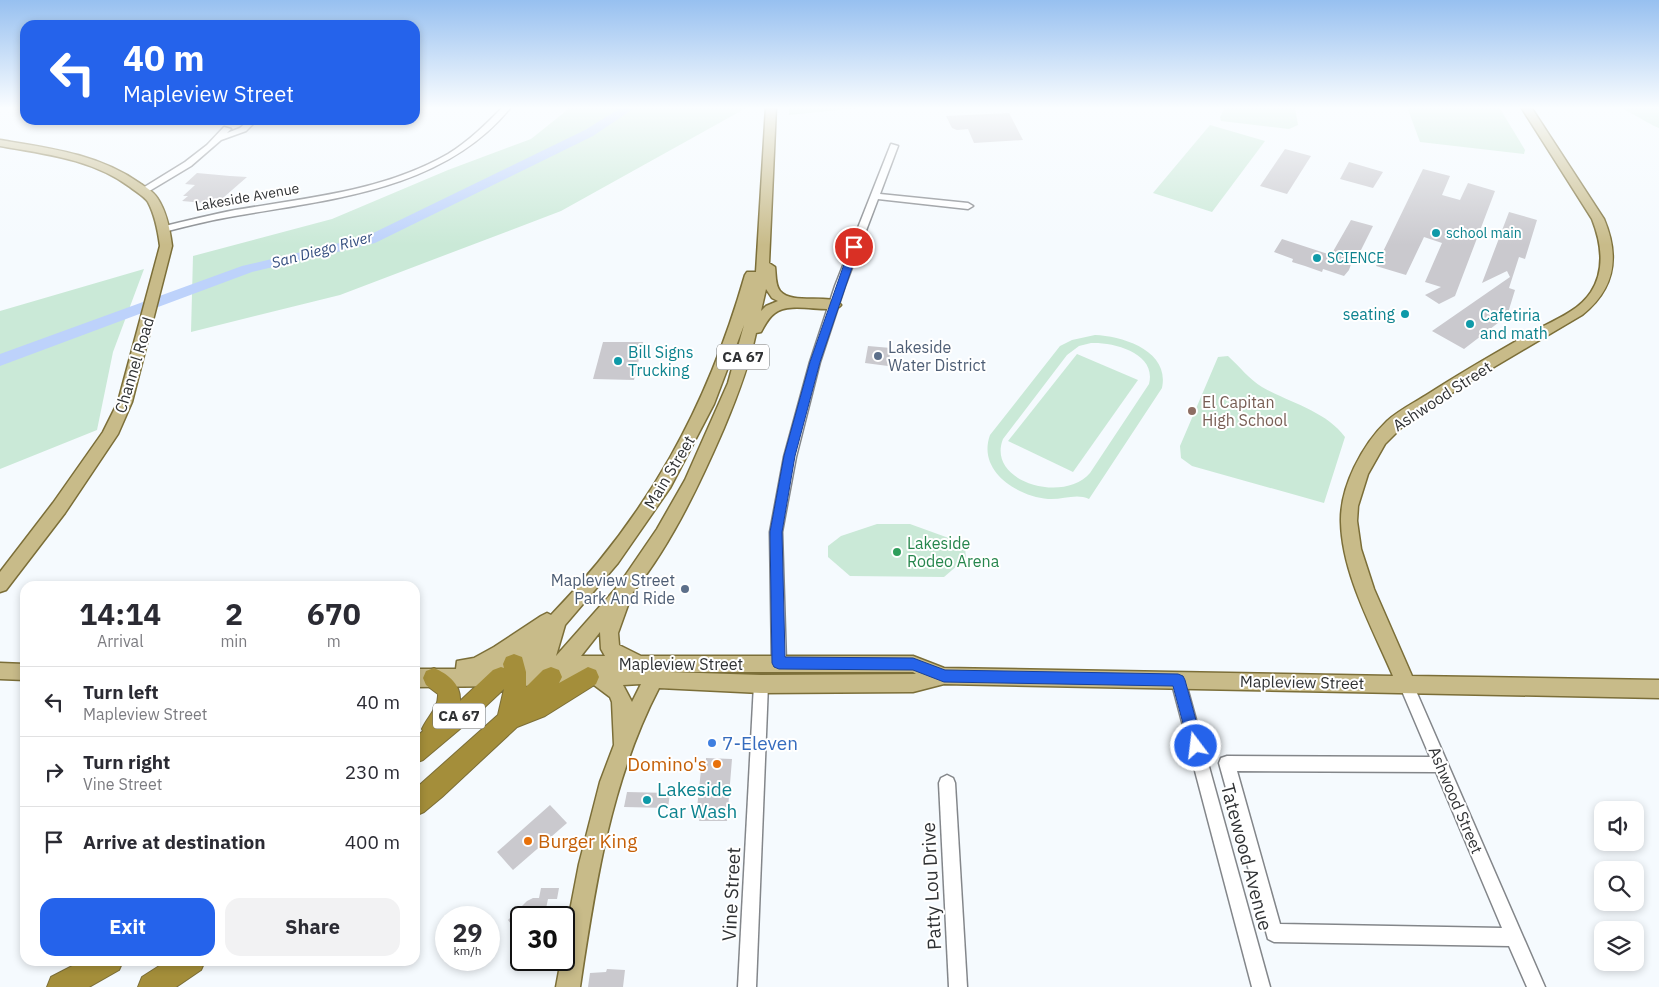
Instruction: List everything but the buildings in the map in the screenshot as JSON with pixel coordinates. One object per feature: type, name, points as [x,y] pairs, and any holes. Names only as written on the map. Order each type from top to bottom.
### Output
[{"type":"highway","name":"CA 67","points":[[420,800],[507,722],[554,668]]},
{"type":"highway","name":"CA 67","points":[[420,748],[511,673]]},
{"type":"highway","points":[[511,673],[507,722],[537,709],[593,677]]},
{"type":"highway","points":[[420,745],[448,706],[450,693],[446,687],[421,675]]},
{"type":"highway","points":[[61,987],[101,966]]},
{"type":"highway","points":[[152,987],[184,966]]},
{"type":"main road","points":[[49,153],[92,162],[108,168],[132,182],[151,198],[164,229]]},
{"type":"main road","name":"Main Street","points":[[554,668],[624,591],[663,534],[693,482],[735,383],[747,344],[762,276],[769,153]]},
{"type":"main road","name":"Ashwood Street","points":[[1406,684],[1354,561],[1349,533],[1350,506],[1363,470],[1380,440],[1393,424],[1455,384],[1572,316],[1595,296],[1602,284],[1608,259],[1605,235],[1598,218],[1556,153]]},
{"type":"main road","points":[[765,225],[773,291],[776,296],[799,302],[834,306]]},
{"type":"main road","name":"Main Street","points":[[511,673],[583,593],[628,537],[685,449],[719,380],[743,313],[765,225]]},
{"type":"main road","name":"Channel Road","points":[[0,585],[59,508],[110,434],[125,402],[161,270],[166,246],[164,229]]},
{"type":"main road","points":[[747,344],[769,309],[799,302]]},
{"type":"main road","points":[[568,987],[576,933],[609,788],[622,748],[654,668],[617,655],[610,649],[609,633],[624,591]]},
{"type":"main road","points":[[470,667],[501,653],[543,623],[561,616]]},
{"type":"main road","points":[[554,668],[548,652],[561,616]]},
{"type":"main road","name":"Mapleview Street","points":[[421,675],[511,673],[554,668],[654,668],[779,663],[913,664],[944,676]]},
{"type":"main road","name":"Mapleview Street","points":[[421,675],[470,667],[511,673]]},
{"type":"main road","name":"Mapleview Street","points":[[554,668],[593,677],[643,676],[654,668]]},
{"type":"main road","name":"Mapleview Street","points":[[654,668],[670,681],[761,684],[913,683],[944,676],[1659,688]]},
{"type":"main road","points":[[0,671],[20,672]]},
{"type":"main road","points":[[593,677],[617,691],[622,702],[622,748]]},
{"type":"street","points":[[143,191],[174,175],[201,153]]},
{"type":"street","name":"Lakeside Avenue","points":[[164,229],[242,212],[337,197],[378,186],[455,153]]},
{"type":"street","points":[[779,663],[776,532],[790,456],[815,362],[891,153]]},
{"type":"street","points":[[874,196],[968,206]]},
{"type":"street","name":"Tatewood Avenue","points":[[1178,680],[1261,987]]},
{"type":"street","name":"Vine Street","points":[[747,987],[761,684]]},
{"type":"street","name":"Ashwood Street","points":[[1406,684],[1536,987]]},
{"type":"street","points":[[1441,765],[1227,763],[1274,933],[1514,937]]},
{"type":"street","name":"Patty Lou Drive","points":[[947,783],[958,987]]},
{"type":"green space","points":[[493,153],[665,153],[561,211],[340,295],[191,332],[193,256],[332,219]]},
{"type":"green space","points":[[1186,153],[1256,153],[1212,212],[1153,193]]},
{"type":"green space","points":[[144,269],[113,352],[97,430],[0,469],[0,311]]},
{"type":"green space","points":[[1095,335],[1131,342],[1152,355],[1159,364],[1163,375],[1162,388],[1089,499],[1084,497],[1048,499],[1036,497],[1024,493],[1002,479],[994,470],[989,460],[987,448],[990,435],[1060,346],[1072,340]],"holes":[[[1100,343],[1122,347],[1140,357],[1147,364],[1150,373],[1149,384],[1090,473],[1078,482],[1063,487],[1047,487],[1030,484],[1016,477],[1006,467],[1001,454],[1003,439],[1067,355],[1079,346]]]},
{"type":"green space","points":[[1077,354],[1138,380],[1073,472],[1008,441]]},
{"type":"green space","points":[[1228,356],[1258,384],[1328,420],[1345,437],[1324,503],[1192,466],[1181,458],[1180,446],[1218,357]]},
{"type":"green space","name":"Lakeside Rodeo Arena","points":[[877,524],[910,524],[957,541],[965,547],[966,558],[944,577],[850,576],[828,557],[828,546],[841,536]]},
{"type":"waterway","name":"San Diego River","points":[[0,360],[247,269],[370,240],[548,153]]},
{"type":"place","name":"school main","points":[[1436,233]]},
{"type":"place","name":"SCIENCE","points":[[1317,258]]},
{"type":"place","name":"seating","points":[[1405,314]]},
{"type":"place","name":"Cafetiria and math","points":[[1470,324]]},
{"type":"place","name":"Lakeside Water District","points":[[878,356]]},
{"type":"place","name":"Bill Signs Trucking","points":[[618,361]]},
{"type":"place","name":"El Capitan High School","points":[[1192,411]]},
{"type":"place","name":"Lakeside Rodeo Arena","points":[[897,552]]},
{"type":"place","name":"Mapleview Street Park And Ride","points":[[685,589]]},
{"type":"place","name":"7-Eleven","points":[[712,743]]},
{"type":"place","name":"Domino's","points":[[717,764]]},
{"type":"place","name":"Lakeside Car Wash","points":[[647,800]]},
{"type":"place","name":"Burger King","points":[[528,841]]},
{"type":"route","points":[[854,247],[815,362],[790,456],[776,532],[779,663],[913,664],[944,676],[1178,680],[1196,746]]}]
